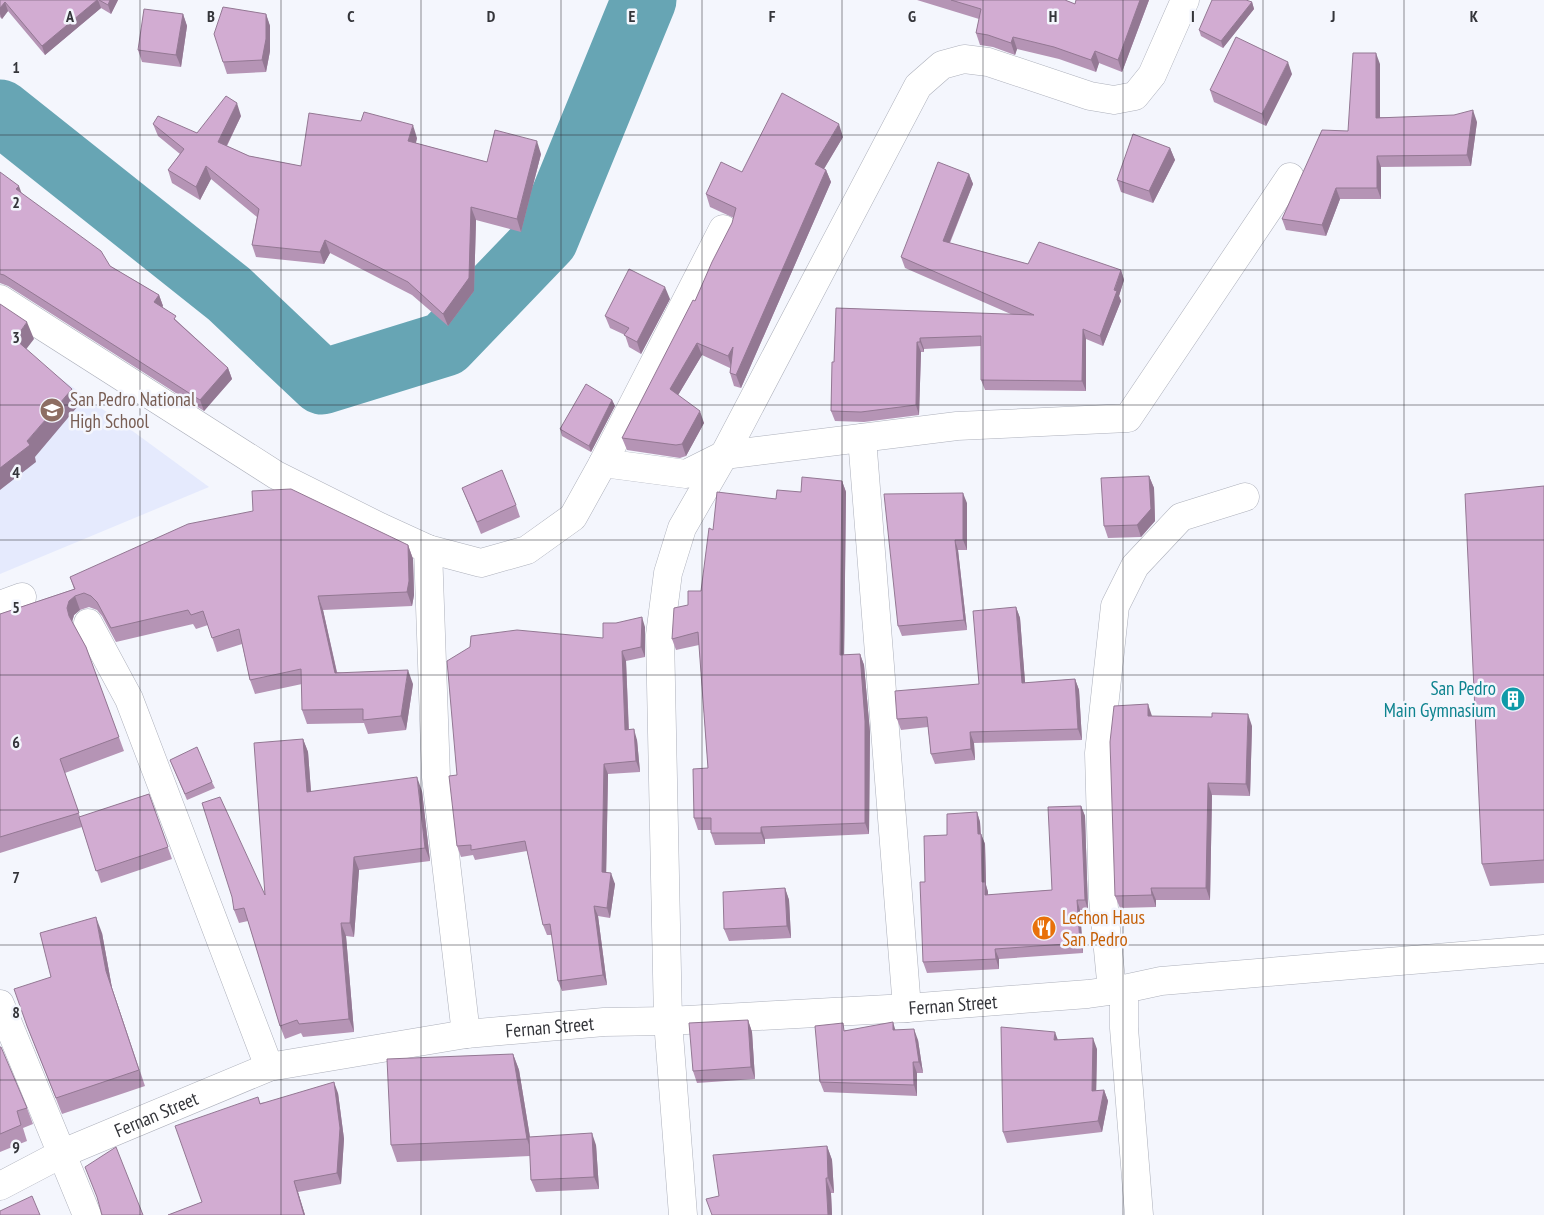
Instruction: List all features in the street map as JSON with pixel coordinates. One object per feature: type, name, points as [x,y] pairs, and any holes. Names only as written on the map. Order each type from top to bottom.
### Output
[{"type":"street","points":[[683,1215],[668,1021],[660,635],[668,573],[682,528],[724,454],[918,86],[942,65],[964,59],[988,62],[1090,96],[1114,100],[1136,96],[1152,75],[1186,0]]},
{"type":"street","points":[[604,463],[686,474],[724,454],[957,426],[1128,418],[1290,177]]},
{"type":"street","points":[[0,299],[276,474],[380,527],[428,549],[481,563],[527,550],[573,517],[604,463],[723,229]]},
{"type":"street","points":[[862,438],[907,1008]]},
{"type":"street","points":[[1139,1215],[1124,1028],[1103,898],[1099,753],[1115,606],[1135,566],[1181,517],[1245,497]]},
{"type":"street","points":[[428,549],[436,777],[466,1034]]},
{"type":"street","points":[[88,623],[129,699],[270,1067]]},
{"type":"street","name":"Fernan Street","points":[[0,1186],[63,1152],[270,1067],[466,1034],[604,1022],[668,1021],[907,1008],[1118,990],[1161,981],[1544,949]]},
{"type":"street","points":[[0,1004],[88,1215]]},
{"type":"shaded area","name":"San Pedro National High School","points":[[0,334],[209,487],[0,574]]},
{"type":"building","points":[[0,0],[97,0],[42,46],[5,2],[0,8]]},
{"type":"building","points":[[99,0],[110,0],[108,5]]},
{"type":"building","points":[[951,0],[1065,0],[1075,4],[1076,0],[1140,0],[1118,60],[1095,51],[1091,60],[1054,47],[1013,37],[1011,43],[976,33],[981,9]]},
{"type":"building","points":[[1212,0],[1246,0],[1252,2],[1221,41],[1199,30]]},
{"type":"building","points":[[223,7],[266,14],[266,39],[262,60],[223,62],[214,34]]},
{"type":"building","points":[[144,9],[183,14],[176,55],[138,50]]},
{"type":"building","points":[[1236,37],[1288,62],[1262,114],[1210,90]]},
{"type":"building","points":[[1353,53],[1376,53],[1376,118],[1454,115],[1473,110],[1467,155],[1377,156],[1377,188],[1336,188],[1322,225],[1282,219],[1322,130],[1348,131]]},
{"type":"building","points":[[782,93],[839,124],[815,164],[826,170],[736,375],[730,373],[733,347],[728,356],[697,343],[670,389],[700,411],[682,444],[676,445],[622,438],[693,300],[695,301],[732,223],[736,208],[706,194],[721,162],[742,172]]},
{"type":"building","points":[[226,96],[237,103],[218,142],[249,156],[301,166],[309,113],[361,121],[364,112],[413,125],[408,141],[487,162],[495,130],[537,141],[517,219],[471,207],[469,278],[443,314],[408,282],[325,240],[320,252],[252,245],[259,209],[206,166],[196,187],[168,170],[184,149],[153,124],[158,116],[197,133]]},
{"type":"building","points":[[1133,134],[1170,148],[1149,191],[1117,180]]},
{"type":"building","points":[[938,162],[969,174],[943,241],[1028,264],[1039,242],[1121,270],[1114,290],[1117,291],[1100,336],[1083,329],[1082,381],[981,380],[981,336],[920,338],[920,342],[917,342],[916,405],[861,412],[831,411],[836,308],[1034,315],[901,257]]},
{"type":"building","points":[[0,172],[19,186],[16,189],[101,251],[110,266],[159,295],[154,302],[176,316],[174,319],[228,368],[200,400],[0,274]]},
{"type":"building","points":[[629,269],[665,287],[637,342],[624,335],[629,328],[605,316]]},
{"type":"building","points":[[0,304],[27,322],[15,339],[72,389],[27,441],[30,445],[0,468]]},
{"type":"building","points":[[586,384],[612,400],[589,446],[560,429]]},
{"type":"building","points":[[502,470],[516,505],[477,522],[462,488]]},
{"type":"building","points":[[1149,476],[1151,509],[1137,525],[1104,526],[1101,478]]},
{"type":"building","points":[[802,477],[842,481],[840,655],[860,654],[865,721],[865,823],[761,827],[761,833],[711,833],[711,818],[694,818],[693,769],[708,768],[698,632],[672,639],[674,608],[688,605],[688,591],[701,591],[709,528],[713,530],[717,492],[776,499],[777,490],[801,492]]},
{"type":"building","name":"San Pedro Main Gymnasium","points":[[1544,486],[1544,860],[1482,864],[1465,494]]},
{"type":"building","points":[[291,489],[408,545],[409,581],[407,592],[318,596],[335,673],[408,670],[401,716],[363,720],[363,709],[302,710],[301,669],[250,680],[239,629],[212,638],[203,611],[191,615],[188,610],[111,628],[97,602],[91,596],[84,593],[75,596],[69,601],[67,608],[69,616],[86,647],[119,737],[60,759],[79,813],[0,837],[0,614],[75,589],[70,577],[188,524],[253,511],[252,491]]},
{"type":"building","points":[[963,493],[963,540],[955,540],[964,620],[898,626],[884,494]]},
{"type":"building","points":[[1016,607],[1022,683],[1075,679],[1078,729],[970,732],[971,749],[931,754],[927,717],[897,719],[895,691],[979,684],[973,611]]},
{"type":"building","points":[[642,617],[641,647],[622,651],[625,730],[634,729],[636,761],[604,764],[602,872],[611,873],[607,908],[594,906],[603,975],[558,981],[550,924],[543,925],[525,841],[471,850],[471,845],[457,846],[449,776],[457,775],[447,661],[470,647],[471,636],[517,630],[603,638],[603,623],[616,623]]},
{"type":"building","points":[[1148,704],[1148,716],[1212,717],[1212,713],[1248,714],[1246,784],[1208,783],[1206,888],[1151,888],[1152,895],[1115,896],[1110,742],[1114,706]]},
{"type":"building","points":[[303,739],[307,792],[417,777],[425,848],[354,857],[350,923],[341,923],[349,1019],[299,1024],[297,1020],[280,1026],[244,908],[234,910],[232,897],[202,803],[220,797],[265,895],[254,743]]},
{"type":"building","points":[[197,747],[212,782],[185,794],[170,760]]},
{"type":"building","points":[[149,794],[168,847],[96,871],[79,817]]},
{"type":"building","points":[[1081,806],[1085,900],[1077,900],[1080,943],[995,949],[996,959],[923,962],[920,882],[925,882],[924,836],[947,835],[947,814],[977,812],[978,834],[981,834],[982,882],[985,882],[985,895],[1052,890],[1048,807]]},
{"type":"building","points":[[785,888],[787,926],[724,929],[723,892]]},
{"type":"building","points":[[96,917],[106,971],[139,1070],[56,1098],[14,989],[51,977],[40,933]]},
{"type":"building","points":[[748,1020],[751,1067],[693,1071],[689,1023]]},
{"type":"building","points":[[893,1022],[893,1030],[914,1029],[919,1062],[913,1062],[914,1085],[820,1082],[815,1026],[843,1023],[844,1031]]},
{"type":"building","points":[[1001,1027],[1055,1032],[1054,1040],[1093,1038],[1092,1091],[1104,1090],[1098,1121],[1003,1132]]},
{"type":"building","points":[[0,1047],[27,1108],[17,1111],[21,1125],[0,1134]]},
{"type":"building","points":[[513,1054],[527,1139],[391,1145],[387,1059]]},
{"type":"building","points":[[334,1082],[340,1128],[337,1173],[294,1181],[304,1215],[168,1215],[202,1202],[175,1126],[258,1097],[260,1104]]},
{"type":"building","points":[[592,1133],[594,1177],[531,1180],[529,1137]]},
{"type":"building","points":[[827,1146],[828,1215],[712,1215],[706,1199],[719,1196],[713,1155]]},
{"type":"building","points":[[116,1147],[143,1215],[102,1215],[85,1167]]},
{"type":"building","points":[[32,1196],[40,1215],[0,1215],[0,1211]]},
{"type":"waterway","points":[[0,112],[229,294],[322,382],[445,344],[546,239],[644,0]]},
{"type":"place","name":"San Pedro National High School","points":[[52,410]]},
{"type":"place","name":"San Pedro Main Gymnasium","points":[[1513,699]]},
{"type":"place","name":"Lechon Haus San Pedro","points":[[1044,928]]}]
